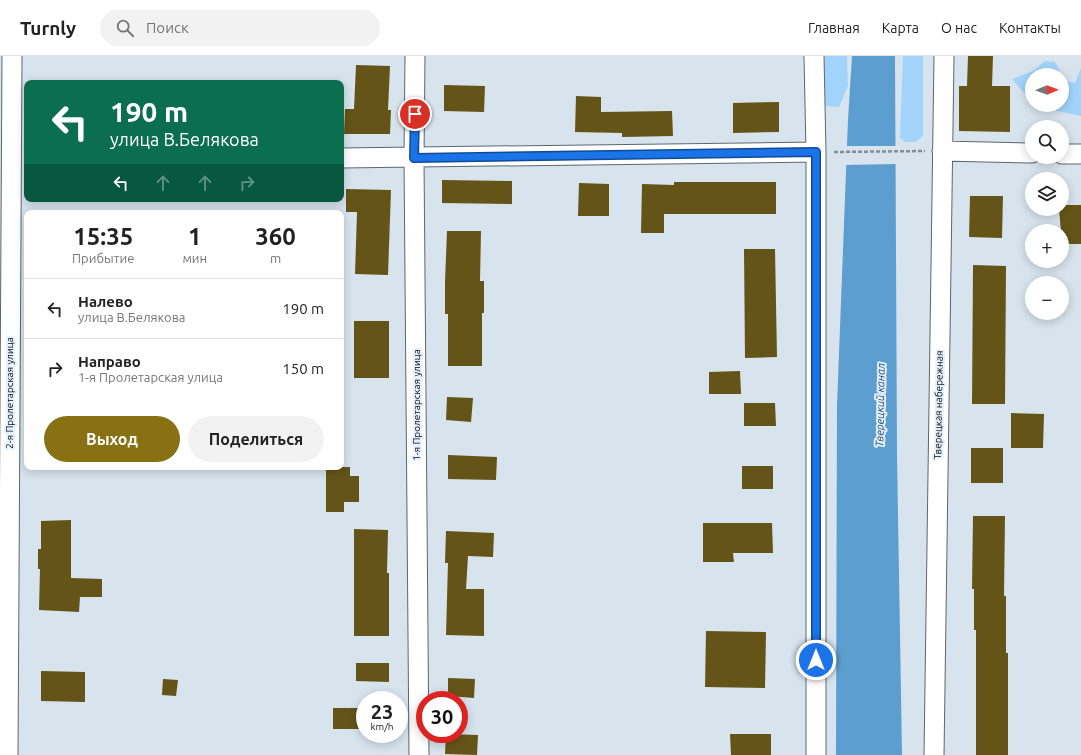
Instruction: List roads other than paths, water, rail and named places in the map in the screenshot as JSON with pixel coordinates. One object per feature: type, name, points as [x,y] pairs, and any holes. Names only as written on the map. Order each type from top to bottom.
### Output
[{"type":"street","name":"2-я Пролетарская улица","points":[[8,755],[12,56]]},
{"type":"street","name":"1-я Пролетарская улица","points":[[415,56],[414,158],[419,755]]},
{"type":"street","points":[[814,56],[816,152],[816,755]]},
{"type":"street","name":"Тверецкая набережная","points":[[934,755],[944,56]]},
{"type":"street","points":[[942,151],[1025,153]]},
{"type":"street","points":[[344,158],[816,152]]},
{"type":"street","points":[[1069,154],[1081,154]]},
{"type":"water","name":"Тверецкий канал","points":[[852,56],[895,56],[897,455],[902,755],[836,755],[837,406],[848,120]]}]
